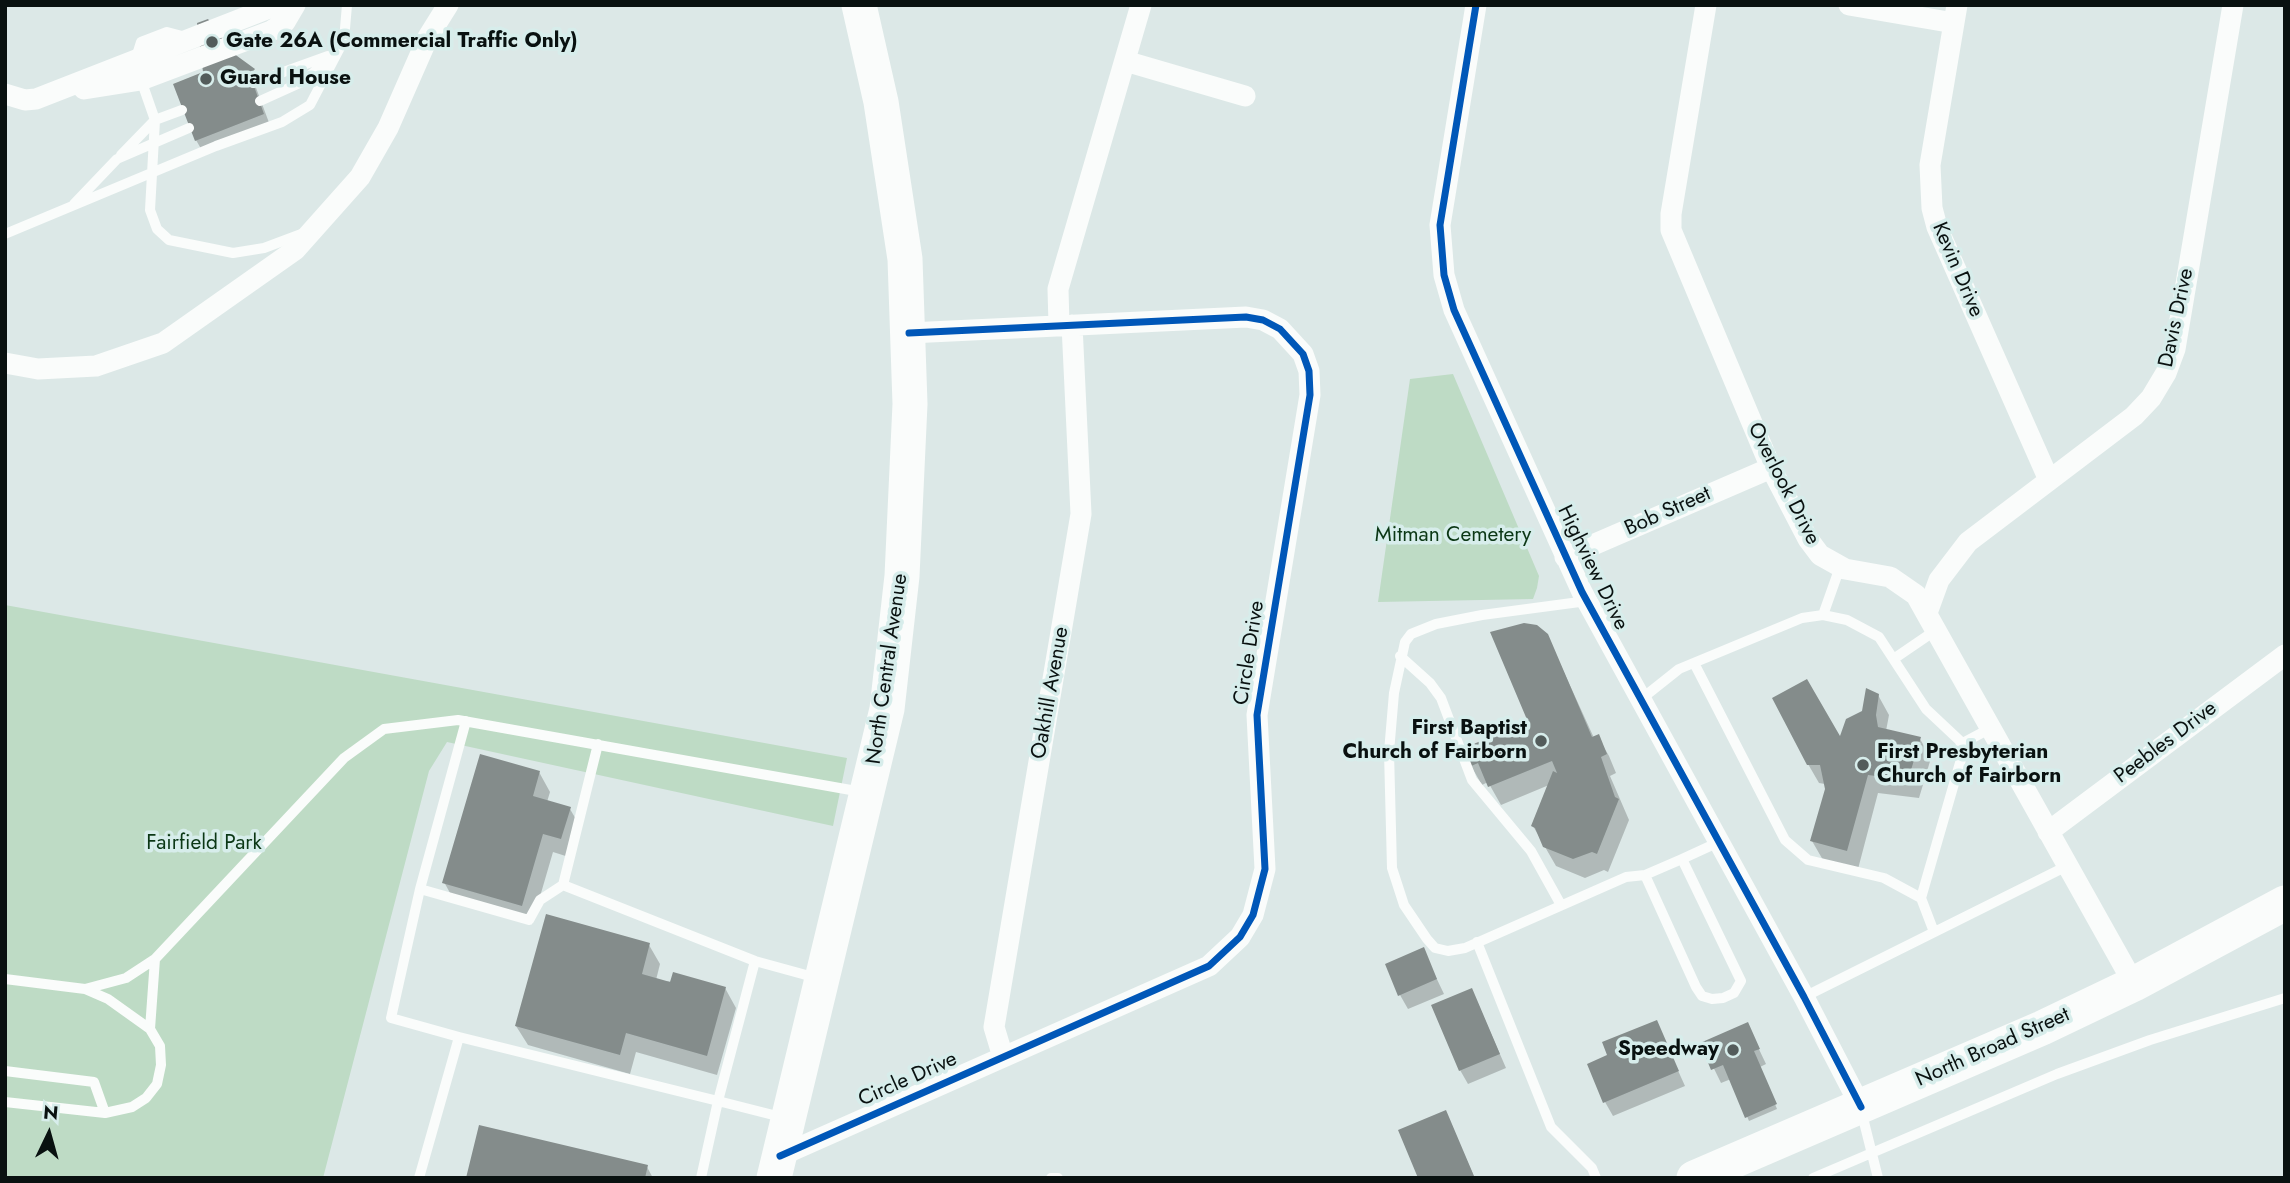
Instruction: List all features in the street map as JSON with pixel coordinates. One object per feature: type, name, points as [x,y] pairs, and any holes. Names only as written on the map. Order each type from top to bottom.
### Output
[{"type":"main road","name":"North Central Avenue","points":[[777,1167],[887,709],[902,576],[908,481],[909,333],[905,259],[896,191],[859,5]]},
{"type":"main road","name":"North Broad Street","points":[[1694,1178],[2006,1045],[2134,984],[2285,903]]},
{"type":"street","points":[[138,70],[192,39],[277,5]]},
{"type":"street","points":[[5,94],[25,100],[271,31],[285,22],[295,5]]},
{"type":"street","points":[[5,363],[38,369],[96,366],[163,343],[295,250],[360,177],[388,128],[428,37],[448,5]]},
{"type":"street","name":"Oakhill Avenue","points":[[1003,1057],[995,1027],[1081,514],[1065,325],[1058,289],[1141,5]]},
{"type":"street","name":"Highview Drive","points":[[1476,5],[1440,225],[1444,275],[1454,310],[1587,601],[1804,997],[1861,1107]]},
{"type":"street","name":"Overlook Drive","points":[[1706,5],[1671,214],[1671,230],[1771,468],[1814,548],[1840,567],[1899,581],[1916,595],[2134,984]]},
{"type":"street","points":[[1849,5],[1955,14]]},
{"type":"street","name":"Davis Drive","points":[[1932,622],[1939,580],[1968,542],[2134,416],[2156,392],[2172,359],[2233,5]]},
{"type":"street","name":"Kevin Drive","points":[[1955,14],[1930,165],[1932,208],[1979,323],[2049,480]]},
{"type":"street","points":[[1125,61],[1245,96]]},
{"type":"street","name":"Circle Drive","points":[[777,1167],[1003,1057],[1209,966],[1240,937],[1253,915],[1265,869],[1257,715],[1310,395],[1309,370],[1303,354],[1280,329],[1263,320],[1246,317],[909,333]]},
{"type":"street","name":"Bob Street","points":[[1565,557],[1771,468]]},
{"type":"street","name":"Peebles Drive","points":[[2048,832],[2285,655]]},
{"type":"lane","points":[[5,234],[282,122],[310,105],[344,40],[346,5]]},
{"type":"lane","points":[[253,83],[337,53]]},
{"type":"lane","points":[[260,101],[302,82],[337,53]]},
{"type":"lane","points":[[138,70],[155,120],[150,210],[157,229],[169,240],[233,253],[264,248],[314,229]]},
{"type":"lane","points":[[71,208],[155,120],[182,110]]},
{"type":"lane","points":[[117,159],[190,128]]},
{"type":"lane","points":[[1823,615],[1840,567]]},
{"type":"lane","points":[[1587,601],[1503,612],[1420,630],[1405,642],[1400,656],[1389,752],[1390,850],[1395,879],[1404,905],[1435,948],[1456,950],[1626,877],[1645,875],[1718,842]]},
{"type":"lane","points":[[1640,700],[1679,669],[1802,618],[1823,615],[1847,620],[1879,637],[1926,709],[1964,750],[1921,898],[1934,932]]},
{"type":"lane","points":[[1895,658],[1932,622]]},
{"type":"lane","points":[[1400,656],[1430,682],[1441,698],[1472,780],[1531,851],[1561,905]]},
{"type":"lane","points":[[1694,663],[1785,840],[1808,860],[1884,878],[1921,898]]},
{"type":"lane","points":[[85,989],[126,978],[155,959],[344,758],[384,729],[466,721],[868,793]]},
{"type":"lane","points":[[466,721],[420,889],[391,1018],[789,1119]]},
{"type":"lane","points":[[1961,744],[1991,728]]},
{"type":"lane","points":[[420,889],[529,920],[540,900],[563,885],[598,744]]},
{"type":"lane","points":[[1645,875],[1702,996],[1712,999],[1734,993],[1740,988],[1738,972],[1682,859]]},
{"type":"lane","points":[[1804,997],[2067,866]]},
{"type":"lane","points":[[563,885],[755,961],[823,980]]},
{"type":"lane","points":[[1477,942],[1551,1127],[1592,1168],[1597,1178]]},
{"type":"lane","points":[[150,1029],[155,959]]},
{"type":"lane","points":[[701,1178],[755,961]]},
{"type":"lane","points":[[5,979],[85,989],[108,999],[150,1029],[160,1046],[162,1065],[157,1084],[146,1098],[132,1107],[105,1112],[5,1102]]},
{"type":"lane","points":[[1813,1178],[2104,1056],[2285,998]]},
{"type":"lane","points":[[419,1178],[459,1037]]},
{"type":"lane","points":[[5,1071],[94,1082],[105,1112]]},
{"type":"lane","points":[[1861,1107],[1878,1178]]},
{"type":"lane","points":[[1051,1178],[1058,1178]]},
{"type":"green space","name":"Mitman Cemetery","points":[[1453,374],[1539,576],[1537,588],[1533,599],[1378,602],[1410,379]]},
{"type":"green space","name":"Fairfield Park","points":[[5,605],[847,758],[833,826],[447,742],[429,771],[323,1178],[5,1178]]},
{"type":"building","points":[[208,19],[233,53],[255,69],[250,75],[264,114],[195,141],[173,84],[203,72],[197,23]]},
{"type":"building","name":"First Baptist Church of Fairborn","points":[[1524,623],[1537,625],[1548,634],[1592,737],[1599,734],[1607,754],[1601,757],[1615,797],[1619,799],[1597,854],[1592,852],[1573,859],[1543,847],[1535,828],[1531,826],[1553,771],[1557,773],[1552,761],[1488,787],[1478,763],[1469,767],[1465,757],[1475,753],[1471,745],[1528,722],[1490,632]]},
{"type":"building","name":"First Presbyterian Church of Fairborn","points":[[1807,679],[1840,736],[1846,719],[1862,711],[1866,688],[1879,694],[1876,715],[1878,727],[1921,737],[1908,780],[1868,775],[1847,851],[1810,841],[1825,789],[1820,765],[1807,765],[1772,698]]},
{"type":"building","points":[[480,754],[540,771],[533,796],[571,807],[561,839],[543,834],[522,906],[442,883]]},
{"type":"building","points":[[546,914],[650,943],[642,974],[670,982],[673,972],[726,987],[707,1056],[626,1033],[620,1055],[515,1026]]},
{"type":"building","points":[[1424,947],[1437,979],[1398,996],[1385,964]]},
{"type":"building","points":[[1472,988],[1500,1054],[1459,1071],[1431,1005]]},
{"type":"building","points":[[1657,1020],[1679,1071],[1603,1103],[1587,1064],[1607,1055],[1602,1042]]},
{"type":"building","points":[[1748,1022],[1760,1049],[1754,1051],[1777,1104],[1745,1118],[1723,1065],[1711,1070],[1700,1043]]},
{"type":"building","points":[[1446,1110],[1474,1176],[1418,1178],[1398,1130]]},
{"type":"building","points":[[479,1125],[648,1165],[645,1178],[466,1178]]},
{"type":"cycle path","points":[[1476,5],[1440,225],[1444,275],[1454,310],[1582,592],[1804,997],[1861,1107]]},
{"type":"cycle path","points":[[780,1156],[1209,966],[1240,937],[1253,915],[1265,869],[1257,715],[1310,395],[1309,371],[1303,354],[1280,329],[1263,320],[1246,317],[909,333]]},
{"type":"place","name":"Gate 26A (Commercial Traffic Only)","points":[[212,42]]},
{"type":"place","name":"Guard House","points":[[206,79]]},
{"type":"place","name":"First Baptist Church of Fairborn","points":[[1541,741]]},
{"type":"place","name":"First Presbyterian Church of Fairborn","points":[[1863,765]]},
{"type":"place","name":"Speedway","points":[[1733,1050]]}]
